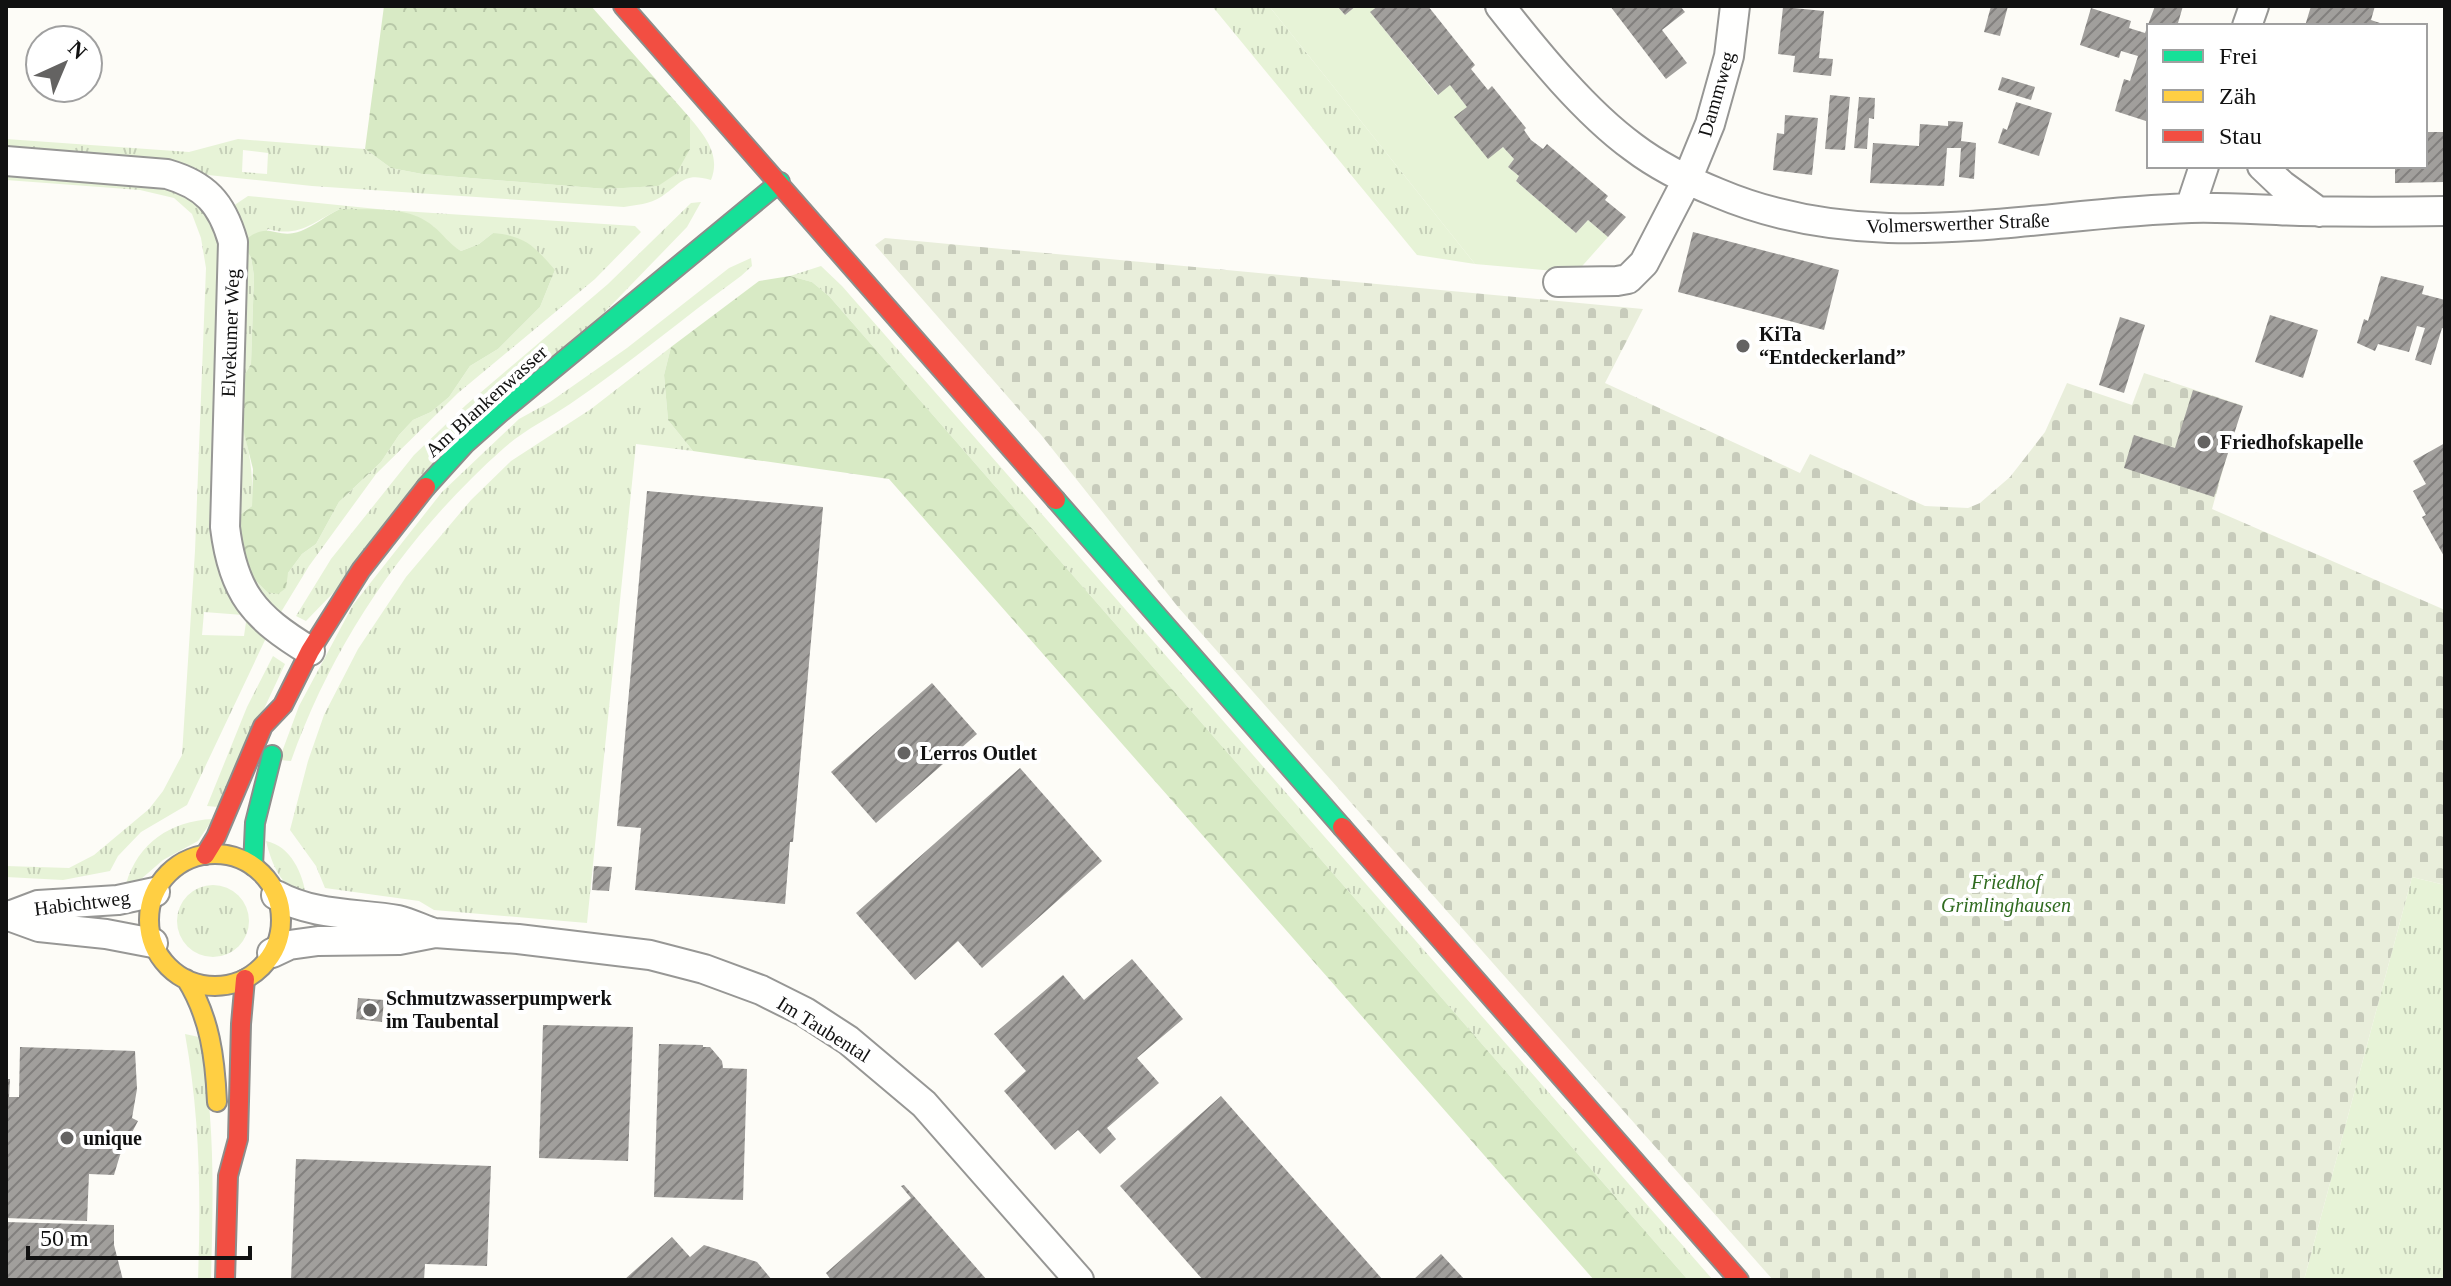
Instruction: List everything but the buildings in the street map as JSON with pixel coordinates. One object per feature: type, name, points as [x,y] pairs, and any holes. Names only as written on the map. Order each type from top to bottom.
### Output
[{"type":"street","points":[[623,6],[1739,1280]]},
{"type":"street","name":"Volmerswerther Straße","points":[[1500,6],[1613,131],[1634,148],[1687,180],[1761,210],[1847,226],[1907,229],[2190,208],[2319,212],[2445,211]]},
{"type":"street","name":"Dammweg","points":[[1558,282],[1628,279],[1644,263],[1687,180],[1722,89],[1735,6]]},
{"type":"street","name":"Elvekumer Weg","points":[[6,161],[167,174],[189,180],[206,192],[218,206],[227,221],[233,242],[225,527],[228,554],[238,583],[253,607],[272,627],[310,651]]},
{"type":"street","points":[[2190,208],[2203,168]]},
{"type":"street","points":[[2264,168],[2319,212]]},
{"type":"street","name":"Am Blankenwasser","points":[[205,855],[216,837],[263,726],[283,705],[310,651],[380,543],[423,490],[465,444],[535,383],[780,182]]},
{"type":"street","name":"Am Blankenwasser","points":[[253,866],[255,823],[279,733],[283,705]]},
{"type":"street","points":[[186,979],[208,986],[245,979],[260,969],[272,953],[279,936],[281,915],[276,895],[265,877],[253,866],[230,855],[188,859],[170,871],[155,892],[149,918],[153,943],[166,964],[186,979],[199,998],[210,1028],[218,1118]]},
{"type":"street","name":"Habichtweg","points":[[8,916],[38,905],[118,900],[155,892]]},
{"type":"street","name":"Im Taubental","points":[[276,895],[291,903],[320,910],[401,921],[435,933],[579,945],[650,955],[704,969],[761,990],[805,1012],[848,1040],[924,1104],[1079,1280]]},
{"type":"street","name":"Habichtweg","points":[[8,916],[39,927],[153,943]]},
{"type":"street","name":"Im Taubental","points":[[272,953],[289,945],[318,941],[399,940],[435,933]]},
{"type":"street","points":[[225,1280],[228,1176],[238,1139],[245,979]]},
{"type":"street","points":[[220,1143],[228,1176]]},
{"type":"green space","points":[[384,6],[591,6],[690,118],[690,149],[676,174],[658,186],[606,189],[422,174],[391,168],[365,149]]},
{"type":"green space","points":[[1212,6],[1269,6],[1475,264],[1417,255]]},
{"type":"green space","points":[[1269,6],[1337,6],[1345,15],[1356,6],[1378,6],[1371,13],[1437,95],[1450,85],[1467,107],[1488,158],[1503,147],[1514,159],[1508,167],[1519,176],[1516,181],[1576,233],[1588,220],[1608,237],[1576,273],[1475,264]]},
{"type":"green space","points":[[690,118],[713,154],[711,180],[688,178],[657,199],[624,207],[312,186],[208,175],[183,166],[6,148],[6,139],[189,152],[238,139],[365,149],[391,168],[422,174],[606,189],[657,186],[690,148]],"holes":[[[243,150],[268,153],[267,174],[242,172]]]},
{"type":"green space","points":[[6,172],[127,181],[172,189],[196,204],[220,240],[243,615],[204,612],[202,635],[244,636],[247,615],[266,638],[187,805],[141,832],[118,856],[110,871],[63,880],[6,877],[6,866],[69,868],[94,855],[149,809],[163,791],[182,755],[195,551],[206,268],[201,238],[192,214],[174,198],[140,190],[6,180]]},
{"type":"green space","points":[[248,196],[387,210],[635,226],[641,232],[595,279],[458,393],[376,474],[309,566],[278,617],[243,568],[267,592],[288,573],[302,554],[316,544],[339,502],[381,462],[413,420],[431,412],[449,397],[470,366],[498,349],[540,307],[555,270],[493,233],[479,244],[461,251],[447,243],[433,226],[340,209],[297,230],[268,229],[251,257],[254,276],[251,364],[238,386],[233,206]]},
{"type":"green space","points":[[701,202],[687,227],[306,621],[296,616],[331,559],[414,455],[466,405],[608,284],[691,203]]},
{"type":"green space","points":[[340,209],[389,210],[413,215],[433,226],[461,251],[479,244],[493,233],[514,237],[535,249],[555,270],[540,307],[498,349],[470,366],[449,397],[431,412],[413,420],[381,462],[339,502],[316,544],[302,554],[288,573],[286,588],[278,594],[267,592],[243,568],[236,518],[252,506],[253,469],[238,409],[238,386],[251,364],[254,276],[251,257],[242,243],[259,232],[285,234],[301,231]]},
{"type":"green space","name":"Friedhof Grimlinghausen","points":[[885,238],[1643,309],[1605,383],[1800,473],[1810,454],[1925,506],[1968,508],[1980,503],[2010,477],[2045,432],[2067,383],[2132,405],[2144,373],[2241,405],[2212,509],[2445,610],[2445,885],[2412,877],[2304,1280],[1773,1280],[1178,607],[1042,436],[875,245]]},
{"type":"green space","points":[[751,258],[752,266],[741,276],[592,389],[512,442],[436,516],[406,552],[352,631],[329,673],[291,761],[279,760],[299,706],[353,605],[442,492],[519,419],[550,402],[627,348],[729,268]]},
{"type":"green space","points":[[821,266],[842,286],[1713,1280],[1688,1280],[829,296],[812,282],[790,276]]},
{"type":"green space","points":[[790,276],[812,282],[829,296],[1688,1280],[1594,1280],[889,479],[693,451],[668,420],[664,375],[671,347],[759,281]]},
{"type":"green space","points":[[671,347],[664,375],[668,420],[693,451],[636,444],[587,923],[434,910],[419,901],[325,888],[316,866],[290,830],[324,715],[358,649],[406,577],[471,500],[511,461],[591,409]]},
{"type":"green space","points":[[238,409],[250,457],[252,506],[236,518]]},
{"type":"green space","points":[[273,656],[285,664],[218,807],[207,806],[247,707]]},
{"type":"green space","points":[[213,819],[198,841],[163,860],[140,880],[126,884],[139,857],[158,837],[183,824]]},
{"type":"green space","points":[[266,841],[289,855],[302,879],[306,896],[284,881],[271,859]]},
{"type":"green space","points":[[2412,877],[2445,885],[2445,1280],[2304,1280]]},
{"type":"green space","points":[[206,885],[220,885],[239,895],[249,914],[249,928],[239,947],[220,957],[206,957],[187,947],[177,928],[177,914],[187,895]]},
{"type":"green space","points":[[185,1034],[199,1037],[208,1097],[212,1158],[211,1280],[198,1280],[198,1157],[194,1095]]},
{"type":"traffic: fast","points":[[426,487],[465,444],[500,413],[780,182]]},
{"type":"traffic: fast","points":[[1056,500],[1342,827]]},
{"type":"traffic: fast","points":[[253,866],[255,823],[272,755]]},
{"type":"traffic: slow","points":[[215,854],[240,859],[261,874],[276,895],[281,920],[276,945],[261,966],[240,981],[215,986],[190,981],[169,966],[154,945],[149,920],[154,895],[169,874],[190,859],[215,854]]},
{"type":"traffic: slow","points":[[186,979],[201,1008],[210,1038],[217,1102]]},
{"type":"traffic: jam","points":[[623,6],[1056,500]]},
{"type":"traffic: jam","points":[[205,855],[216,837],[263,726],[283,705],[310,651],[361,570],[426,487]]},
{"type":"traffic: jam","points":[[1342,827],[1739,1280]]},
{"type":"traffic: jam","points":[[225,1280],[228,1176],[238,1139],[245,979]]},
{"type":"place","name":"KiTa “Entdeckerland”","points":[[1743,346]]},
{"type":"place","name":"Friedhofskapelle","points":[[2204,442]]},
{"type":"place","name":"Lerros Outlet","points":[[904,753]]},
{"type":"place","name":"Schmutzwasserpumpwerk im Taubental","points":[[370,1010]]},
{"type":"place","name":"unique","points":[[67,1138]]}]
